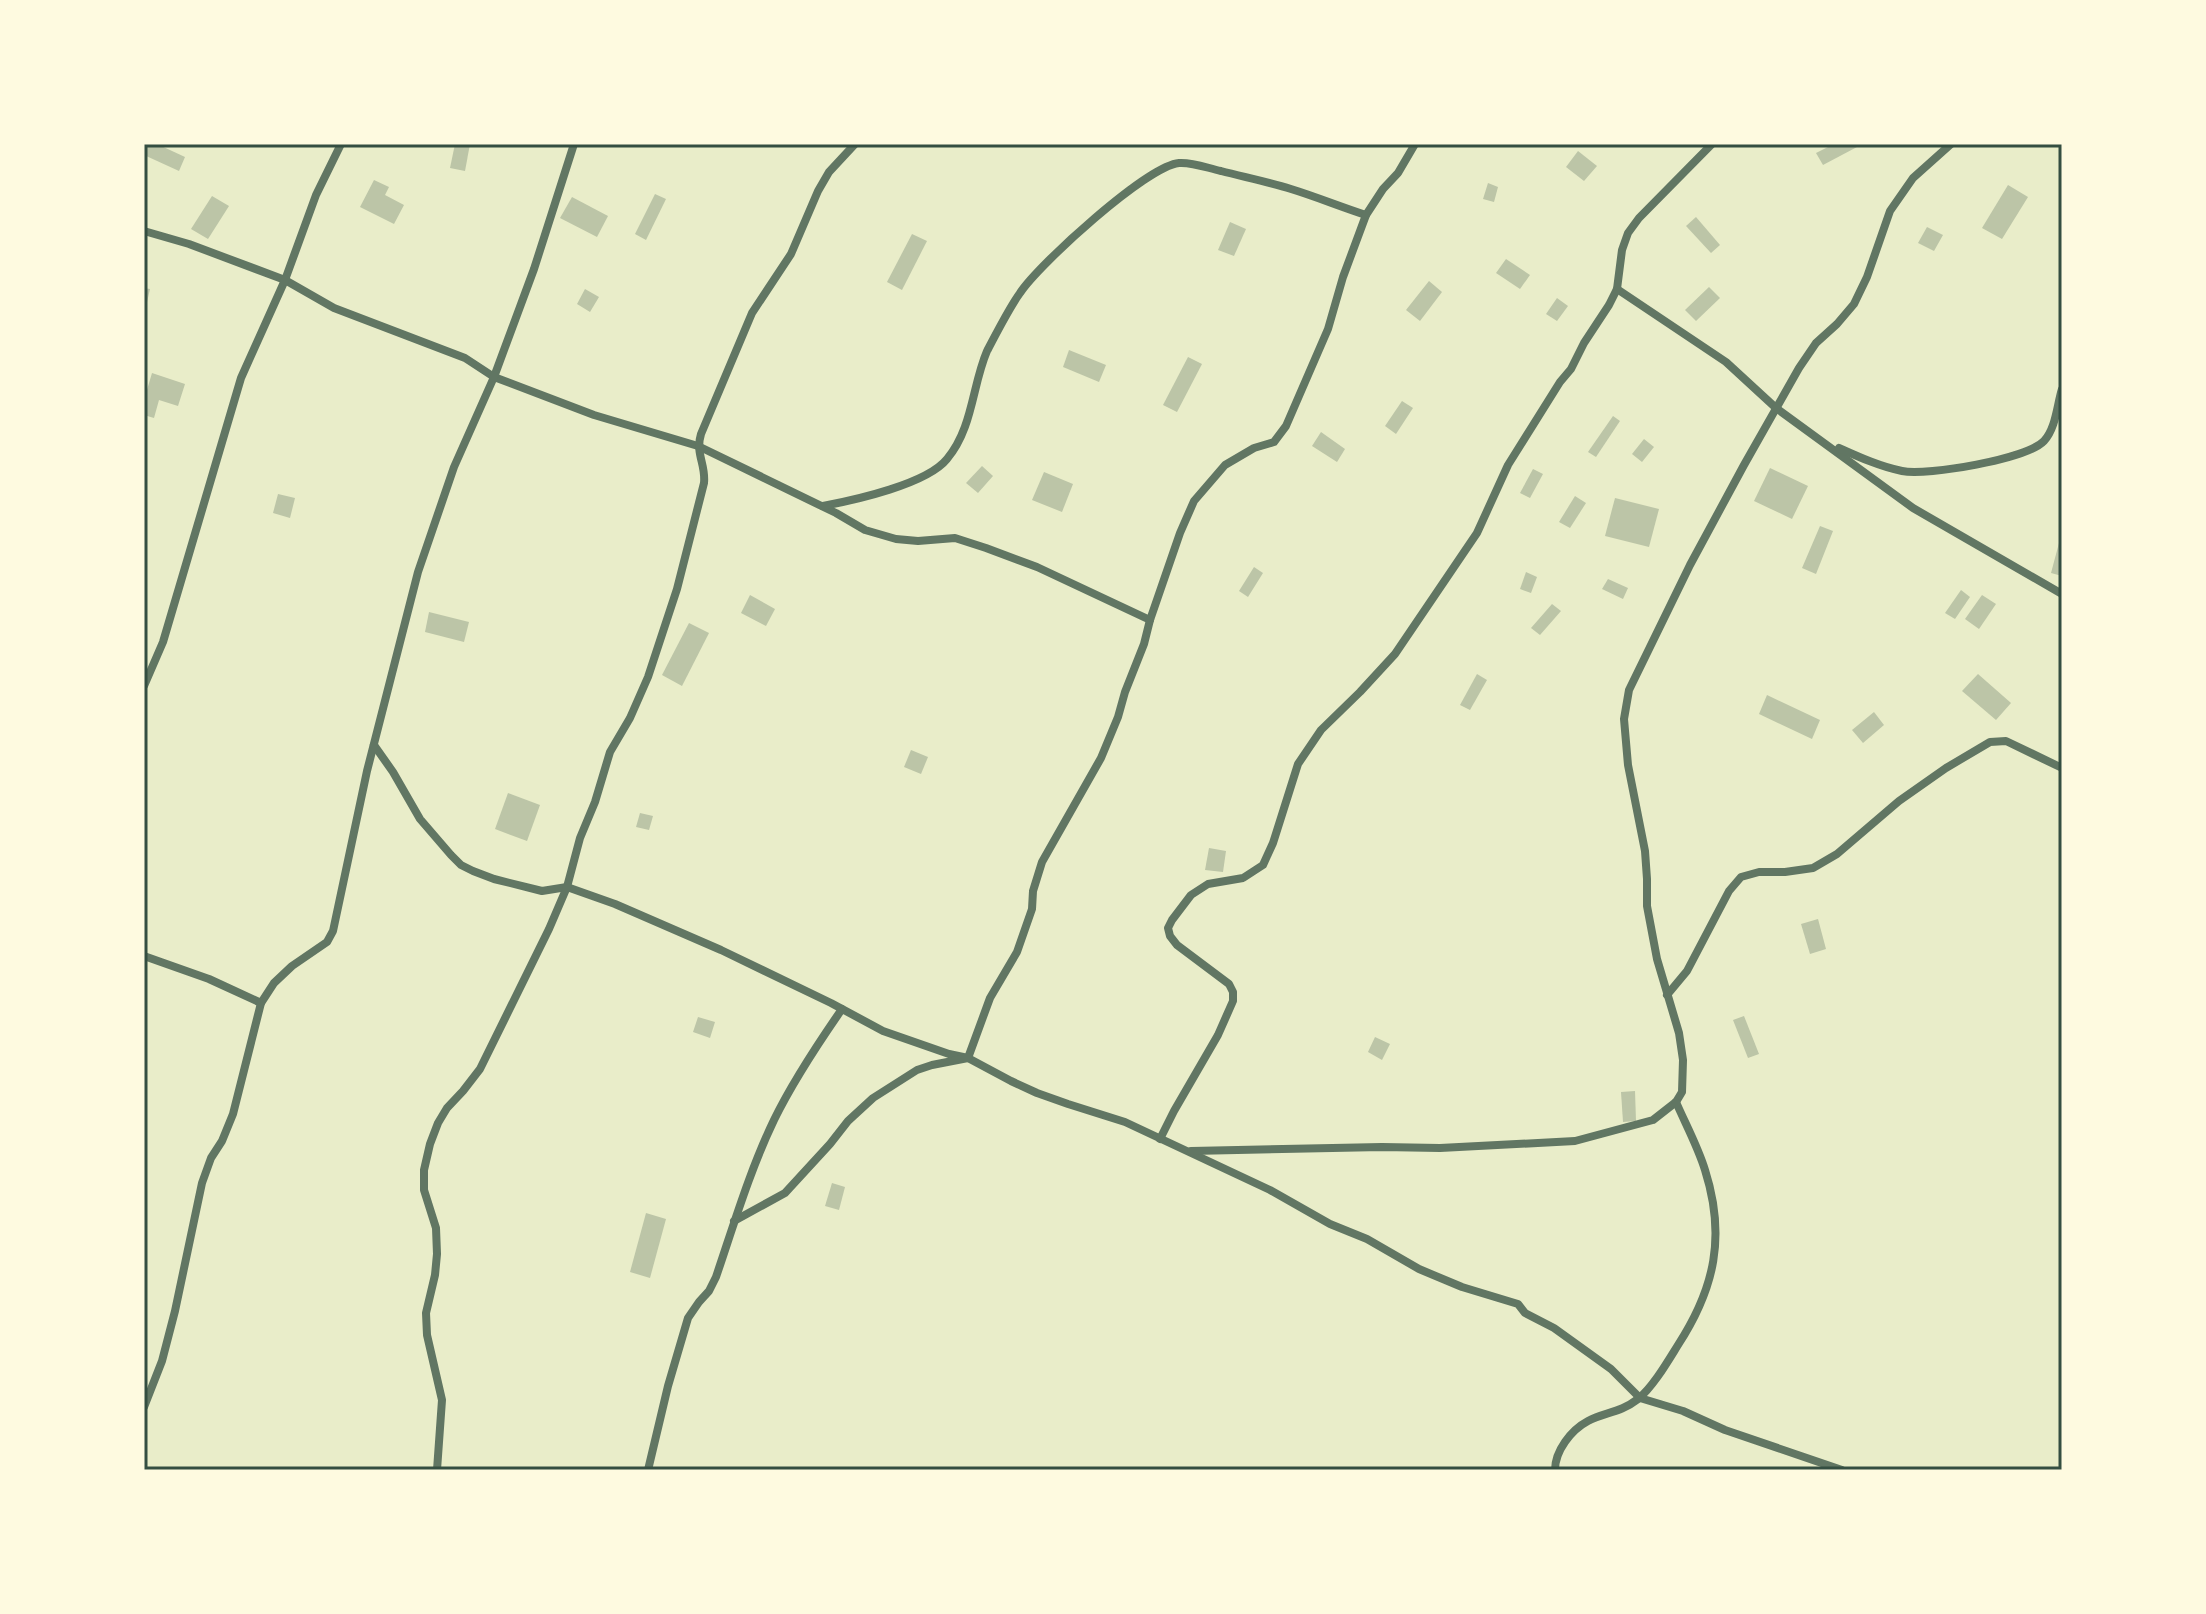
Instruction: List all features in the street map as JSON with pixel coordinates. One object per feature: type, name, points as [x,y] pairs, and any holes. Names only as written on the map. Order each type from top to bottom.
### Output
[{"type":"street","points":[[144,686],[163,642],[241,378],[285,280],[316,195],[341,144]]},
{"type":"street","points":[[144,1407],[162,1361],[175,1311],[202,1183],[233,1114],[261,1003],[274,983],[292,966],[327,942],[333,931],[374,745],[418,572],[454,467],[494,377],[534,269],[574,144]]},
{"type":"street","points":[[437,1470],[442,1400],[427,1335],[426,1313],[437,1254],[436,1228],[424,1190],[427,1157],[438,1123],[480,1069],[549,929],[567,887],[580,838],[610,752],[630,718],[648,677],[677,589],[704,483],[698,446],[701,434],[752,313],[791,254],[829,172],[855,144]]},
{"type":"street","points":[[968,1058],[990,998],[1017,952],[1032,909],[1033,891],[1042,862],[1101,758],[1118,717],[1180,533],[1194,501],[1225,465],[1254,448],[1274,442],[1286,426],[1328,329],[1366,215],[1398,173],[1415,144]]},
{"type":"street","points":[[1160,1139],[1218,1035],[1233,1001],[1229,984],[1177,945],[1170,936],[1168,928],[1172,920],[1191,895],[1208,884],[1243,878],[1263,865],[1298,764],[1321,730],[1395,654],[1477,533],[1508,465],[1571,369],[1617,289],[1622,250],[1628,233],[1712,144]]},
{"type":"street","points":[[1186,1151],[1440,1148],[1575,1141],[1653,1120],[1676,1102],[1682,1092],[1683,1060],[1647,906],[1645,851],[1624,738],[1629,690],[1699,548],[1799,368],[1816,343],[1854,304],[1890,211],[1913,178],[1951,144]]},
{"type":"street","points":[[822,506],[889,489],[924,475],[947,460],[962,434],[973,403],[980,368],[1020,293],[1078,233],[1158,170],[1178,163],[1196,164],[1293,190],[1366,215]]},
{"type":"street","points":[[144,231],[189,244],[285,280],[334,308],[465,358],[494,377],[594,415],[698,446],[865,530],[896,539],[918,541],[955,538],[1037,567],[1150,620]]},
{"type":"street","points":[[1617,289],[1726,362],[1776,408],[1913,508],[2062,594]]},
{"type":"street","points":[[1820,439],[1854,455],[1904,472],[1948,470],[2031,450],[2045,440],[2052,427],[2062,389]]},
{"type":"street","points":[[2054,416],[2062,424]]},
{"type":"street","points":[[1667,995],[1687,971],[1729,891],[1741,877],[1759,872],[1813,868],[1837,854],[1899,801],[1990,742],[2006,741],[2062,768]]},
{"type":"street","points":[[374,745],[412,808],[461,865],[494,879],[542,891],[567,887],[629,910],[721,950],[883,1031],[968,1058],[1037,1093],[1125,1122],[1270,1190],[1419,1269],[1462,1287],[1518,1304],[1525,1313],[1554,1328],[1611,1369],[1640,1398],[1842,1470]]},
{"type":"street","points":[[144,956],[220,983],[261,1003]]},
{"type":"street","points":[[648,1470],[688,1318],[716,1277],[734,1221],[774,1120],[820,1040],[842,1009]]},
{"type":"street","points":[[734,1221],[785,1193],[848,1121],[873,1098],[917,1070],[968,1058]]},
{"type":"street","points":[[1555,1470],[1563,1443],[1586,1422],[1618,1412],[1640,1398],[1688,1329],[1706,1295],[1715,1254],[1715,1211],[1705,1168],[1676,1102]]},
{"type":"building","points":[[144,144],[157,144],[185,157],[179,171],[144,155]]},
{"type":"building","points":[[455,144],[470,144],[465,171],[450,168]]},
{"type":"building","points":[[1834,144],[1855,144],[1857,147],[1823,165],[1816,153]]},
{"type":"building","points":[[1578,151],[1597,166],[1584,181],[1566,167]]},
{"type":"building","points":[[374,180],[389,187],[385,195],[404,205],[394,224],[360,207]]},
{"type":"building","points":[[1488,183],[1498,187],[1494,202],[1483,199]]},
{"type":"building","points":[[2008,185],[2028,197],[2002,239],[1982,228]]},
{"type":"building","points":[[655,194],[666,199],[646,240],[635,234]]},
{"type":"building","points":[[212,196],[229,206],[208,239],[191,229]]},
{"type":"building","points":[[572,197],[608,216],[597,237],[560,218]]},
{"type":"building","points":[[1696,217],[1720,245],[1711,253],[1686,226]]},
{"type":"building","points":[[1230,222],[1246,229],[1234,256],[1218,250]]},
{"type":"building","points":[[1927,227],[1943,235],[1934,251],[1918,243]]},
{"type":"building","points":[[912,234],[927,241],[902,290],[887,282]]},
{"type":"building","points":[[1506,259],[1530,275],[1520,289],[1496,273]]},
{"type":"building","points":[[1429,281],[1442,292],[1420,321],[1406,310]]},
{"type":"building","points":[[1709,287],[1720,298],[1696,321],[1685,310]]},
{"type":"building","points":[[144,288],[150,289],[145,311],[144,311]]},
{"type":"building","points":[[585,289],[599,297],[590,312],[577,304]]},
{"type":"building","points":[[1557,298],[1568,306],[1557,321],[1546,314]]},
{"type":"building","points":[[1069,350],[1106,365],[1099,382],[1063,367]]},
{"type":"building","points":[[1188,357],[1202,364],[1177,412],[1163,405]]},
{"type":"building","points":[[152,373],[185,384],[178,406],[159,400],[154,418],[144,415],[144,400]]},
{"type":"building","points":[[1402,401],[1413,408],[1396,434],[1385,426]]},
{"type":"building","points":[[1613,416],[1620,421],[1596,457],[1588,452]]},
{"type":"building","points":[[1321,432],[1345,449],[1337,462],[1312,446]]},
{"type":"building","points":[[1644,439],[1654,447],[1642,462],[1632,454]]},
{"type":"building","points":[[982,466],[993,476],[978,493],[966,483]]},
{"type":"building","points":[[1770,468],[1808,486],[1792,519],[1754,501]]},
{"type":"building","points":[[1533,469],[1543,474],[1530,498],[1520,493]]},
{"type":"building","points":[[1044,472],[1073,484],[1062,512],[1032,500]]},
{"type":"building","points":[[278,494],[295,498],[290,518],[273,513]]},
{"type":"building","points":[[1575,496],[1586,503],[1570,528],[1559,522]]},
{"type":"building","points":[[1615,498],[1659,509],[1649,547],[1605,536]]},
{"type":"building","points":[[1820,526],[1833,531],[1816,574],[1802,568]]},
{"type":"building","points":[[2059,543],[2062,544],[2062,576],[2051,573]]},
{"type":"building","points":[[1254,567],[1263,573],[1248,597],[1239,591]]},
{"type":"building","points":[[1526,572],[1537,577],[1531,593],[1520,589]]},
{"type":"building","points":[[1608,579],[1628,588],[1623,599],[1602,589]]},
{"type":"building","points":[[1961,590],[1970,597],[1955,619],[1945,613]]},
{"type":"building","points":[[750,595],[775,609],[766,626],[741,613]]},
{"type":"building","points":[[1982,595],[1996,604],[1979,629],[1965,619]]},
{"type":"building","points":[[1552,604],[1561,611],[1540,635],[1531,628]]},
{"type":"building","points":[[429,612],[469,622],[464,642],[425,632]]},
{"type":"building","points":[[689,623],[709,633],[682,686],[662,675]]},
{"type":"building","points":[[1477,674],[1487,680],[1470,710],[1460,705]]},
{"type":"building","points":[[1978,674],[2011,703],[1996,720],[1962,691]]},
{"type":"building","points":[[1767,695],[1820,720],[1812,739],[1759,714]]},
{"type":"building","points":[[1874,712],[1884,725],[1863,743],[1852,730]]},
{"type":"building","points":[[911,750],[928,757],[921,774],[904,767]]},
{"type":"building","points":[[508,793],[540,805],[527,841],[495,829]]},
{"type":"building","points":[[640,813],[653,816],[649,830],[636,827]]},
{"type":"building","points":[[1209,848],[1226,851],[1223,872],[1205,870]]},
{"type":"building","points":[[1818,919],[1826,949],[1810,954],[1801,924]]},
{"type":"building","points":[[1744,1016],[1759,1054],[1748,1058],[1733,1020]]},
{"type":"building","points":[[698,1017],[715,1022],[710,1038],[693,1032]]},
{"type":"building","points":[[1375,1037],[1390,1044],[1382,1060],[1368,1052]]},
{"type":"building","points":[[1635,1091],[1636,1121],[1623,1122],[1621,1092]]},
{"type":"building","points":[[832,1183],[845,1187],[839,1210],[825,1206]]},
{"type":"building","points":[[646,1213],[666,1219],[650,1278],[630,1272]]}]
